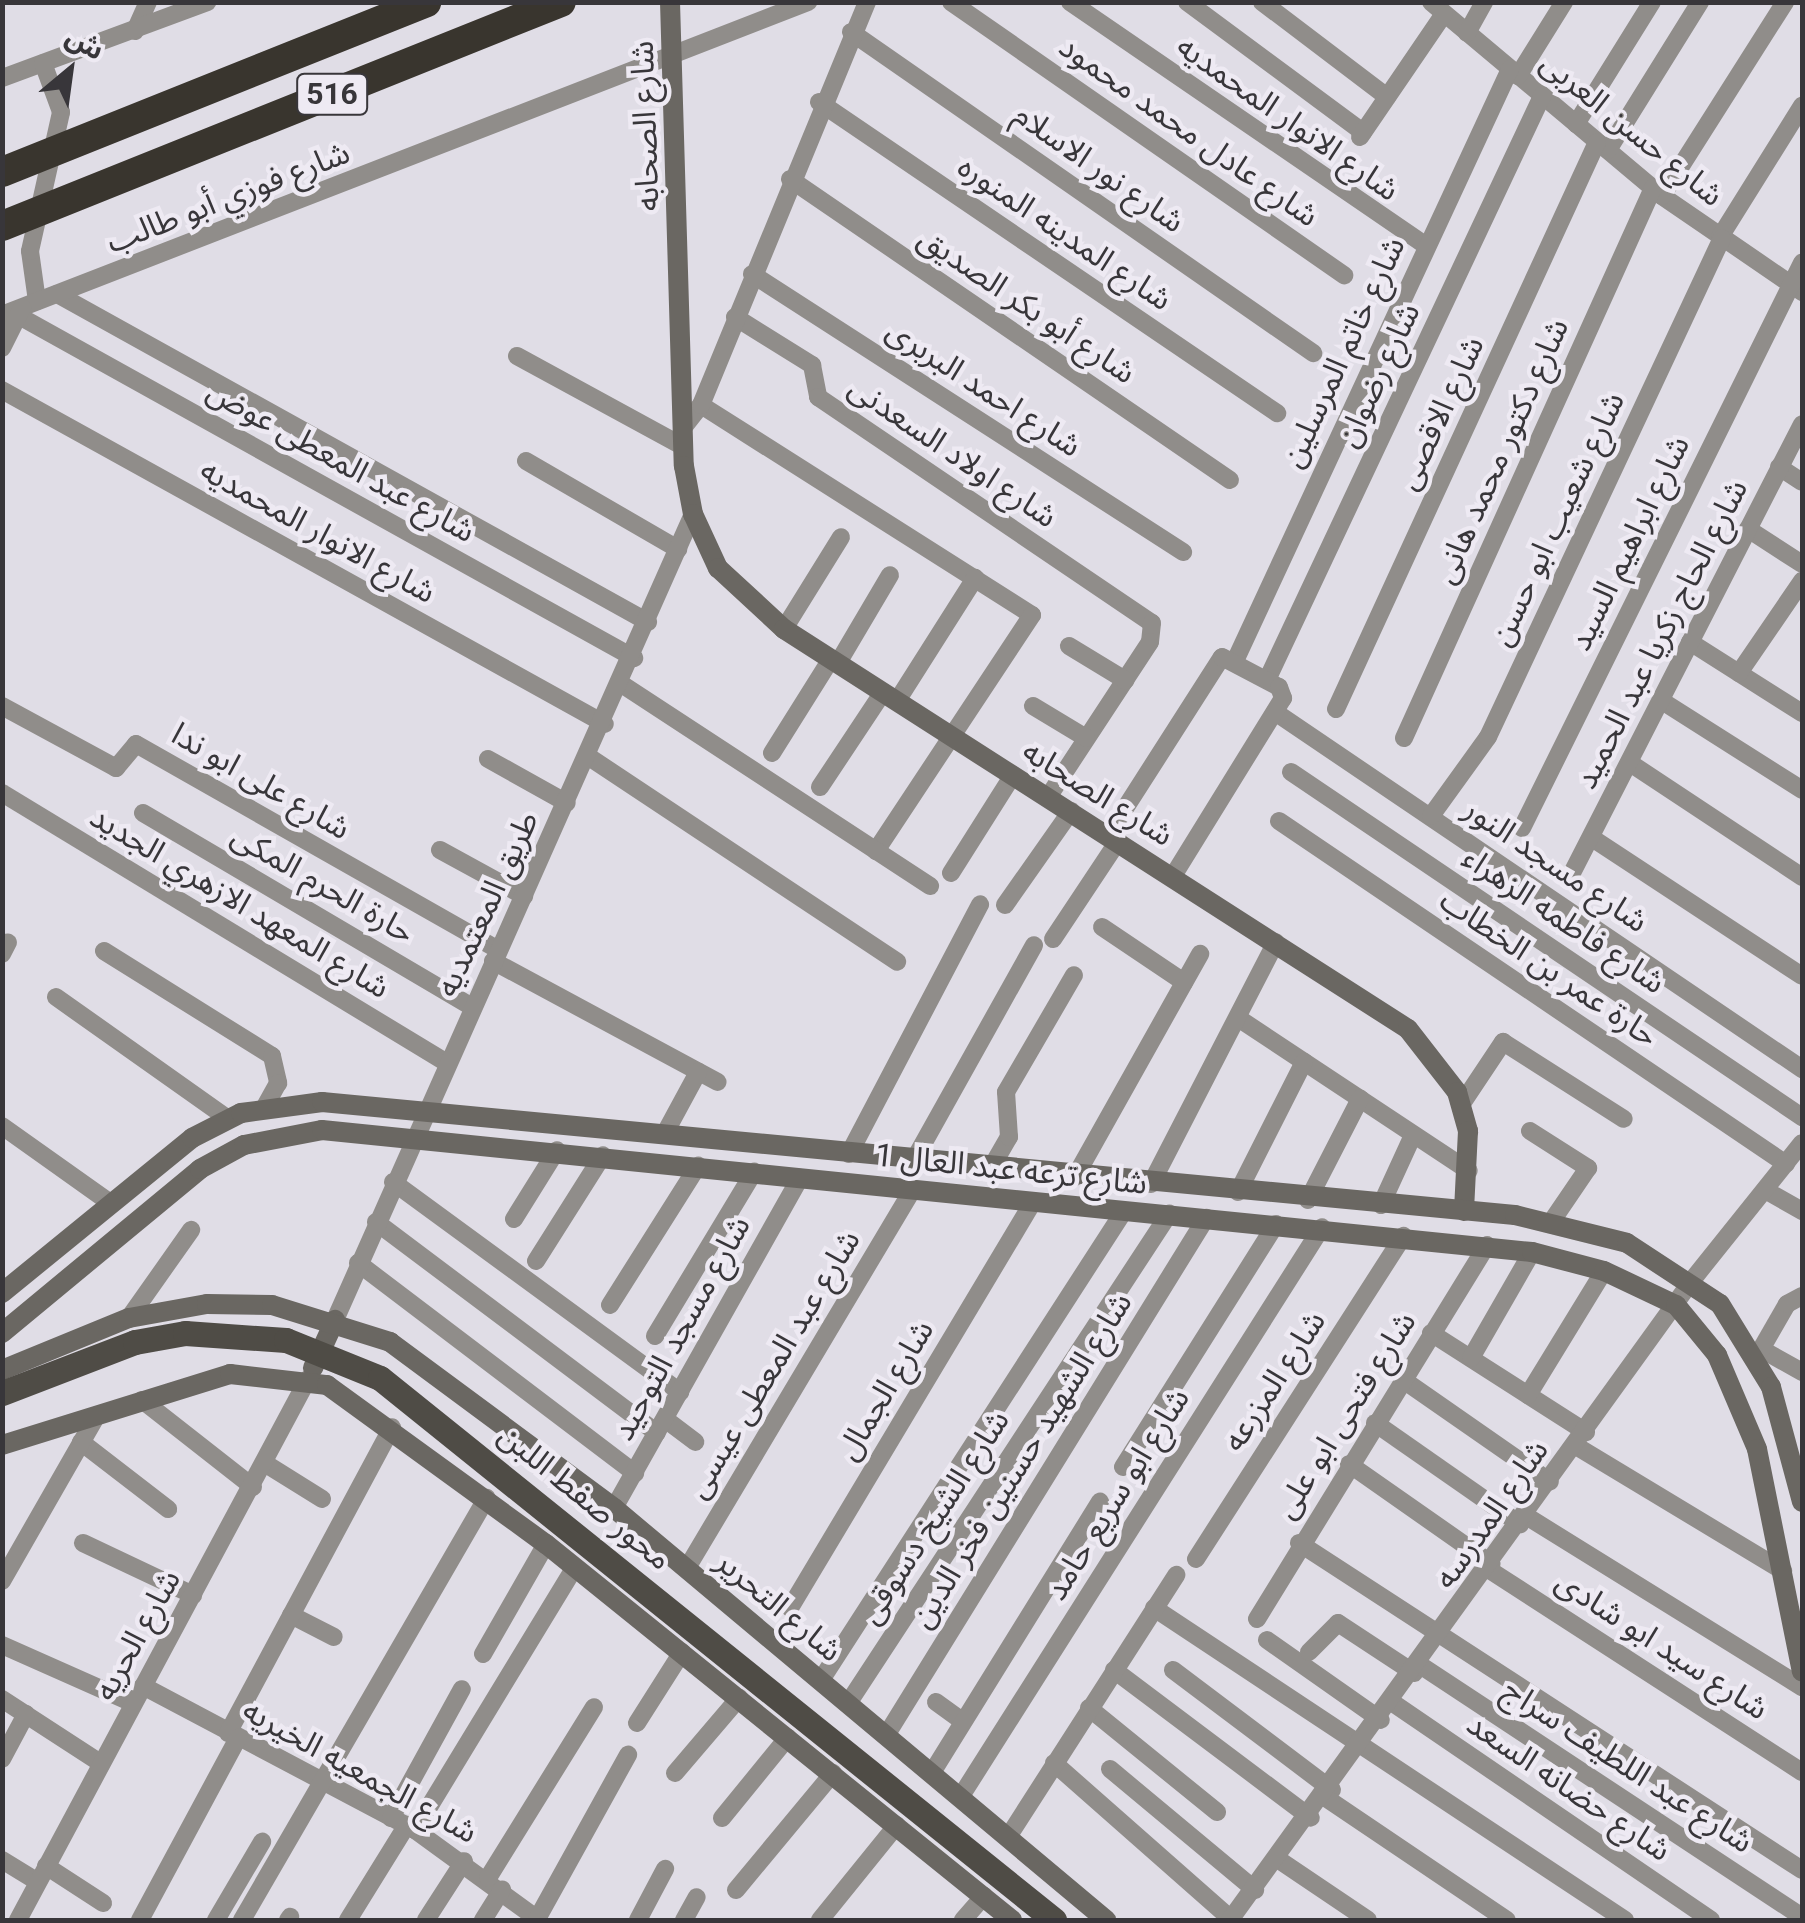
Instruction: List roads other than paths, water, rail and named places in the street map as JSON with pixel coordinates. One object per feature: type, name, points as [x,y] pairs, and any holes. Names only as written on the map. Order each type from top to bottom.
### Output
[{"type":"highway","name":"516","points":[[6,171],[426,2]]},
{"type":"highway","name":"516","points":[[5,225],[562,2]]},
{"type":"main road","name":"محور صفط اللبن","points":[[2,1393],[136,1342],[185,1333],[286,1340],[380,1378],[1054,1920]]},
{"type":"main road","name":"محور صفط اللبن","points":[[2,1406],[138,1353],[186,1345],[285,1352],[332,1368],[416,1419],[1038,1920]]},
{"type":"street","points":[[135,31],[148,2]]},
{"type":"street","points":[[2,78],[208,2]]},
{"type":"street","name":"شارع الصحابه","points":[[670,2],[683,437],[692,514],[728,580],[784,629],[1408,1029],[1436,1057],[1460,1105],[1469,1171],[1464,1211]]},
{"type":"street","name":"شارع فوزي أبو طالب","points":[[20,310],[674,59],[808,2]]},
{"type":"street","points":[[517,356],[683,437],[701,406],[819,102],[866,2]]},
{"type":"street","name":"شارع عادل محمد محمود","points":[[950,2],[1344,275]]},
{"type":"street","name":"شارع الانوار المحمديه","points":[[1070,2],[1425,244]]},
{"type":"street","points":[[1187,2],[1361,134],[1387,97],[1437,8]]},
{"type":"street","points":[[1262,2],[1387,97]]},
{"type":"street","points":[[1466,33],[1484,2]]},
{"type":"street","name":"شارع خاتم المرسلين","points":[[1053,939],[1113,838],[1231,659],[1425,244],[1514,72],[1564,2]]},
{"type":"street","points":[[1576,124],[1652,2]]},
{"type":"street","name":"شارع الاقصى","points":[[1336,709],[1603,146],[1700,2]]},
{"type":"street","name":"شارع دكتور محمد هانى","points":[[1404,738],[1657,192],[1785,2]]},
{"type":"street","name":"شارع حسن العربى","points":[[1437,8],[1657,192],[1796,288]]},
{"type":"street","name":"شارع نور الاسلام","points":[[851,32],[1313,353]]},
{"type":"street","points":[[2,348],[20,310],[61,112],[43,63]]},
{"type":"street","name":"شارع رضوان","points":[[1267,680],[1542,96]]},
{"type":"street","name":"شارع المدينه المنوره","points":[[819,102],[1277,413]]},
{"type":"street","name":"شارع شعيب ابو حسن","points":[[1430,816],[1488,737],[1721,238],[1802,106]]},
{"type":"street","name":"شارع أبو بكر الصديق","points":[[790,179],[1230,480]]},
{"type":"street","name":"شارع ابراهيم السيد","points":[[1522,828],[1796,288],[1802,263]]},
{"type":"street","name":"شارع احمد البربرى","points":[[752,274],[1182,552]]},
{"type":"street","points":[[58,294],[648,622]]},
{"type":"street","name":"شارع عبد المعطى عوض","points":[[20,310],[634,658]]},
{"type":"street","name":"شارع اولاد السعدنى","points":[[736,317],[812,365],[818,397],[1154,629],[1125,680]]},
{"type":"street","name":"شارع الانوار المحمديه","points":[[2,390],[605,724]]},
{"type":"street","points":[[701,406],[1006,597],[1032,622],[876,851]]},
{"type":"street","name":"شارع الحاج زكريا عبد الحميد","points":[[1573,870],[1779,467],[1800,435]]},
{"type":"street","points":[[526,461],[678,549]]},
{"type":"street","points":[[1779,467],[1802,482]]},
{"type":"street","name":"طريق المعتمديه","points":[[336,1320],[424,1112],[623,685],[692,514]]},
{"type":"street","points":[[1748,529],[1802,564]]},
{"type":"street","points":[[784,629],[841,536]]},
{"type":"street","points":[[772,753],[890,575]]},
{"type":"street","points":[[820,787],[975,578]]},
{"type":"street","points":[[1739,673],[1802,581]]},
{"type":"street","points":[[1690,642],[1800,706]]},
{"type":"street","points":[[1048,796],[1125,680],[1069,646]]},
{"type":"street","name":"شارع مسجد النور","points":[[1231,659],[1267,680],[1279,705],[1430,816],[1802,1069]]},
{"type":"street","points":[[623,685],[930,886]]},
{"type":"street","points":[[1662,700],[1802,790]]},
{"type":"street","points":[[1173,876],[1279,705]]},
{"type":"street","name":"شارع على ابو ندا","points":[[2,706],[116,768],[136,744],[496,956]]},
{"type":"street","points":[[1033,706],[1086,738]]},
{"type":"street","points":[[589,757],[897,962]]},
{"type":"street","points":[[488,759],[567,803]]},
{"type":"street","points":[[1630,763],[1802,877]]},
{"type":"street","name":"شارع فاطمه الزهراء","points":[[1291,772],[1802,1117]]},
{"type":"street","points":[[950,873],[1014,775]]},
{"type":"street","name":"شارع المعهد الازهري الجديد","points":[[4,797],[447,1063]]},
{"type":"street","points":[[1005,905],[1072,812]]},
{"type":"street","name":"حارة الحرم المكى","points":[[143,813],[472,1006]]},
{"type":"street","name":"حارة عمر بن الخطاب","points":[[1279,822],[1786,1164]]},
{"type":"street","points":[[1592,838],[1802,976]]},
{"type":"street","points":[[440,850],[524,896]]},
{"type":"street","points":[[849,1154],[980,904]]},
{"type":"street","points":[[1102,927],[1184,982]]},
{"type":"street","points":[[1276,942],[1238,1008],[1241,1020],[1469,1171]]},
{"type":"street","points":[[914,1160],[1034,945]]},
{"type":"street","points":[[104,952],[272,1056],[278,1083],[264,1108]]},
{"type":"street","points":[[1075,1177],[1200,954]]},
{"type":"street","points":[[496,956],[718,1082]]},
{"type":"street","points":[[991,1168],[1009,1137],[1006,1092],[1074,975]]},
{"type":"street","points":[[56,998],[227,1118]]},
{"type":"street","points":[[1151,1184],[1241,1020]]},
{"type":"street","points":[[1460,1105],[1503,1042],[1624,1119]]},
{"type":"street","points":[[1238,1192],[1304,1062]]},
{"type":"street","points":[[664,1135],[698,1072]]},
{"type":"street","points":[[1308,1200],[1360,1099]]},
{"type":"street","name":"شارع ترعه عبد العال 1","points":[[4,1290],[106,1200],[227,1118],[264,1108],[322,1102],[1552,1221],[1627,1242],[1693,1279],[1759,1353],[1799,1466],[1802,1502]]},
{"type":"street","points":[[2,1126],[106,1200]]},
{"type":"street","name":"شارع ترعه عبد العال 1","points":[[2,1333],[131,1220],[244,1145],[322,1130],[557,1150],[1032,1203],[1487,1245],[1604,1271],[1676,1304]]},
{"type":"street","points":[[1530,1131],[1588,1168],[1552,1221]]},
{"type":"street","points":[[1381,1206],[1413,1135]]},
{"type":"street","name":"شارع المدرسه","points":[[1230,1920],[1312,1818],[1693,1279],[1802,1143]]},
{"type":"street","points":[[514,1219],[557,1150]]},
{"type":"street","points":[[536,1262],[603,1155]]},
{"type":"street","points":[[610,1305],[698,1166]]},
{"type":"street","points":[[656,1336],[754,1172]]},
{"type":"street","name":"شارع مسجد التوحيد","points":[[614,1508],[800,1178]]},
{"type":"street","points":[[393,1182],[680,1392]]},
{"type":"street","name":"شارع عبد المعطى عيسى","points":[[687,1568],[912,1190]]},
{"type":"street","points":[[1765,1190],[1802,1211]]},
{"type":"street","name":"شارع الجمال","points":[[790,1608],[1032,1203]]},
{"type":"street","points":[[1436,1239],[1437,1209]]},
{"type":"street","points":[[820,1680],[1124,1210]]},
{"type":"street","name":"شارع الشيخ دسوقى","points":[[849,1702],[1169,1214]]},
{"type":"street","name":"شارع الشهيد حسنين فخر الدين","points":[[887,1734],[1206,1218]]},
{"type":"street","points":[[376,1222],[661,1426],[695,1442]]},
{"type":"street","points":[[1123,1467],[1276,1224]]},
{"type":"street","name":"شارع ابو سريع حامد","points":[[963,1793],[1322,1228]]},
{"type":"street","points":[[129,1318],[191,1230]]},
{"type":"street","name":"شارع المزرعه","points":[[1196,1560],[1403,1236]]},
{"type":"street","name":"شارع فتحى ابو على","points":[[1257,1619],[1300,1543],[1487,1245]]},
{"type":"street","points":[[1471,1358],[1532,1252]]},
{"type":"street","points":[[358,1263],[635,1473]]},
{"type":"street","points":[[1528,1395],[1604,1271]]},
{"type":"street","points":[[1802,1296],[1787,1304],[1759,1353],[1802,1372]]},
{"type":"street","name":"شارع التحرير","points":[[2,1370],[129,1318],[207,1304],[336,1320],[446,1377],[614,1508],[963,1793],[1106,1920]]},
{"type":"street","points":[[1676,1304],[1738,1396],[1783,1571],[1802,1672]]},
{"type":"street","points":[[308,1378],[336,1320]]},
{"type":"street","points":[[1432,1332],[1528,1395],[1581,1439],[1783,1571]]},
{"type":"street","points":[[2,1445],[230,1374],[308,1378],[392,1427],[487,1498],[1012,1920]]},
{"type":"street","name":"شارع الحريه","points":[[18,1920],[99,1762],[266,1464],[308,1378]]},
{"type":"street","points":[[1402,1380],[1550,1482]]},
{"type":"street","points":[[142,1400],[253,1488]]},
{"type":"street","points":[[2,1581],[97,1415]]},
{"type":"street","points":[[1375,1423],[1523,1520],[1802,1687]]},
{"type":"street","points":[[140,1920],[292,1615],[392,1427]]},
{"type":"street","points":[[82,1442],[168,1509]]},
{"type":"street","points":[[266,1464],[322,1499]]},
{"type":"street","name":"شارع سيد ابو شادى","points":[[1349,1464],[1490,1567],[1802,1772]]},
{"type":"street","points":[[242,1920],[487,1498]]},
{"type":"street","points":[[932,1770],[1100,1502]]},
{"type":"street","points":[[83,1543],[194,1595]]},
{"type":"street","points":[[1300,1543],[1802,1870]]},
{"type":"street","points":[[482,1654],[546,1544]]},
{"type":"street","points":[[348,1920],[405,1824],[576,1567]]},
{"type":"street","points":[[1010,1834],[1176,1575]]},
{"type":"street","points":[[1154,1608],[1626,1920]]},
{"type":"street","points":[[292,1615],[334,1637]]},
{"type":"street","name":"شارع عبد اللطيف سراج","points":[[1309,1652],[1338,1624],[1417,1669],[1802,1917]]},
{"type":"street","points":[[1267,1640],[1381,1720]]},
{"type":"street","points":[[2,1645],[133,1703]]},
{"type":"street","points":[[637,1723],[682,1652]]},
{"type":"street","points":[[1114,1670],[1312,1818]]},
{"type":"street","points":[[1173,1670],[1329,1794],[1507,1920]]},
{"type":"street","name":"شارع الجمعيه الخيريه","points":[[143,1686],[405,1824],[464,1861],[538,1920]]},
{"type":"street","points":[[405,1824],[462,1689]]},
{"type":"street","points":[[675,1774],[739,1698]]},
{"type":"street","points":[[2,1699],[99,1762]]},
{"type":"street","points":[[936,1702],[962,1722]]},
{"type":"street","name":"شارع حضانه السعد","points":[[1393,1703],[1711,1920]]},
{"type":"street","points":[[484,1920],[495,1884],[594,1707]]},
{"type":"street","points":[[1089,1708],[1217,1812]]},
{"type":"street","points":[[2,1758],[26,1714]]},
{"type":"street","points":[[722,1818],[788,1737]]},
{"type":"street","points":[[538,1920],[628,1755]]},
{"type":"street","points":[[1054,1763],[1230,1920]]},
{"type":"street","points":[[1110,1769],[1255,1890]]},
{"type":"street","points":[[736,1890],[833,1773]]},
{"type":"street","points":[[820,1920],[898,1825]]},
{"type":"street","points":[[216,1920],[262,1842]]},
{"type":"street","points":[[2,1860],[103,1903]]},
{"type":"street","points":[[1279,1860],[1368,1920]]},
{"type":"street","points":[[426,1920],[464,1861]]},
{"type":"street","points":[[638,1920],[666,1869]]},
{"type":"street","points":[[684,1920],[697,1896]]},
{"type":"street","points":[[964,1920],[984,1896]]}]
